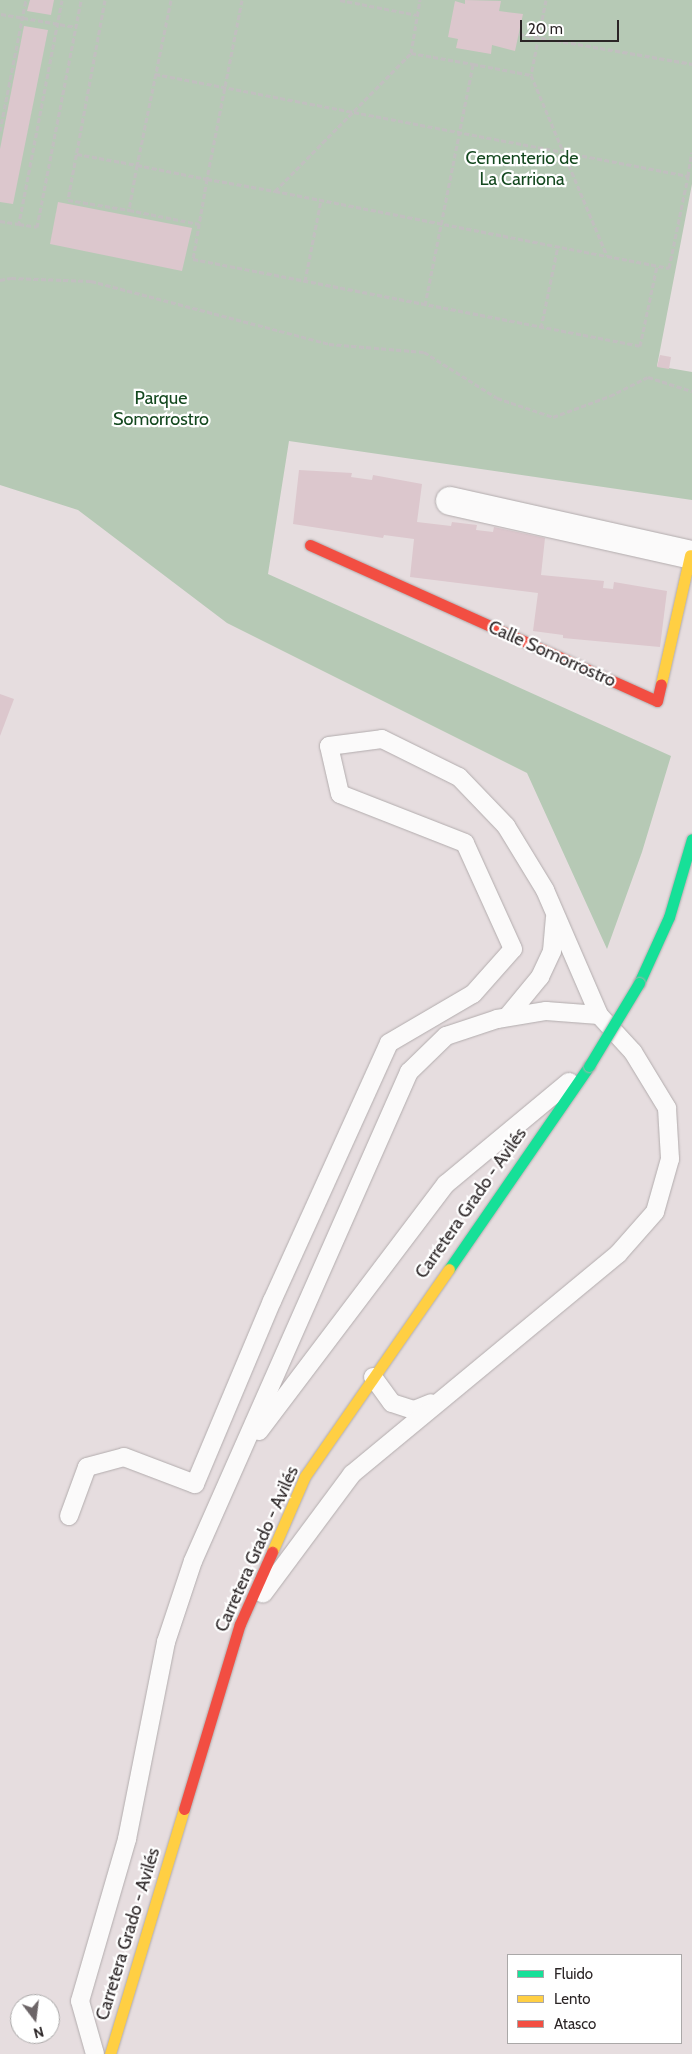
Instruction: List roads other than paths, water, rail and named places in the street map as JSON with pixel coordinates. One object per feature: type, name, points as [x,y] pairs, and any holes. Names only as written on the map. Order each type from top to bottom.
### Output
[{"type":"main road","name":"Calle Somorrostro","points":[[310,545],[657,701],[691,555]]},
{"type":"main road","name":"Carretera Grado - Avilés","points":[[110,2054],[240,1624],[305,1476],[588,1066],[639,983],[669,917],[692,839]]},
{"type":"street","name":"Calle Somorrostro","points":[[450,501],[691,555]]},
{"type":"lane","points":[[69,1516],[87,1467],[124,1457],[195,1484],[272,1301],[389,1043],[472,994],[513,949],[465,843],[340,794],[329,746],[382,739],[459,777],[506,826],[545,890],[599,1016],[633,1052],[667,1108],[670,1159],[655,1212],[618,1254],[438,1400],[352,1474],[240,1624]]},
{"type":"lane","points":[[507,1018],[540,977],[552,951],[555,915]]},
{"type":"lane","points":[[96,2054],[80,2001],[127,1839],[166,1642],[193,1561],[409,1072],[446,1036],[507,1018],[546,1011],[599,1016]]},
{"type":"lane","points":[[241,1454],[446,1184],[588,1066]]},
{"type":"lane","points":[[373,1377],[392,1403],[414,1410],[438,1400]]},
{"type":"park label","name":"Cementerio de La Carriona","points":[[522,169]]},
{"type":"park label","name":"Parque Somorrostro","points":[[161,409]]}]
